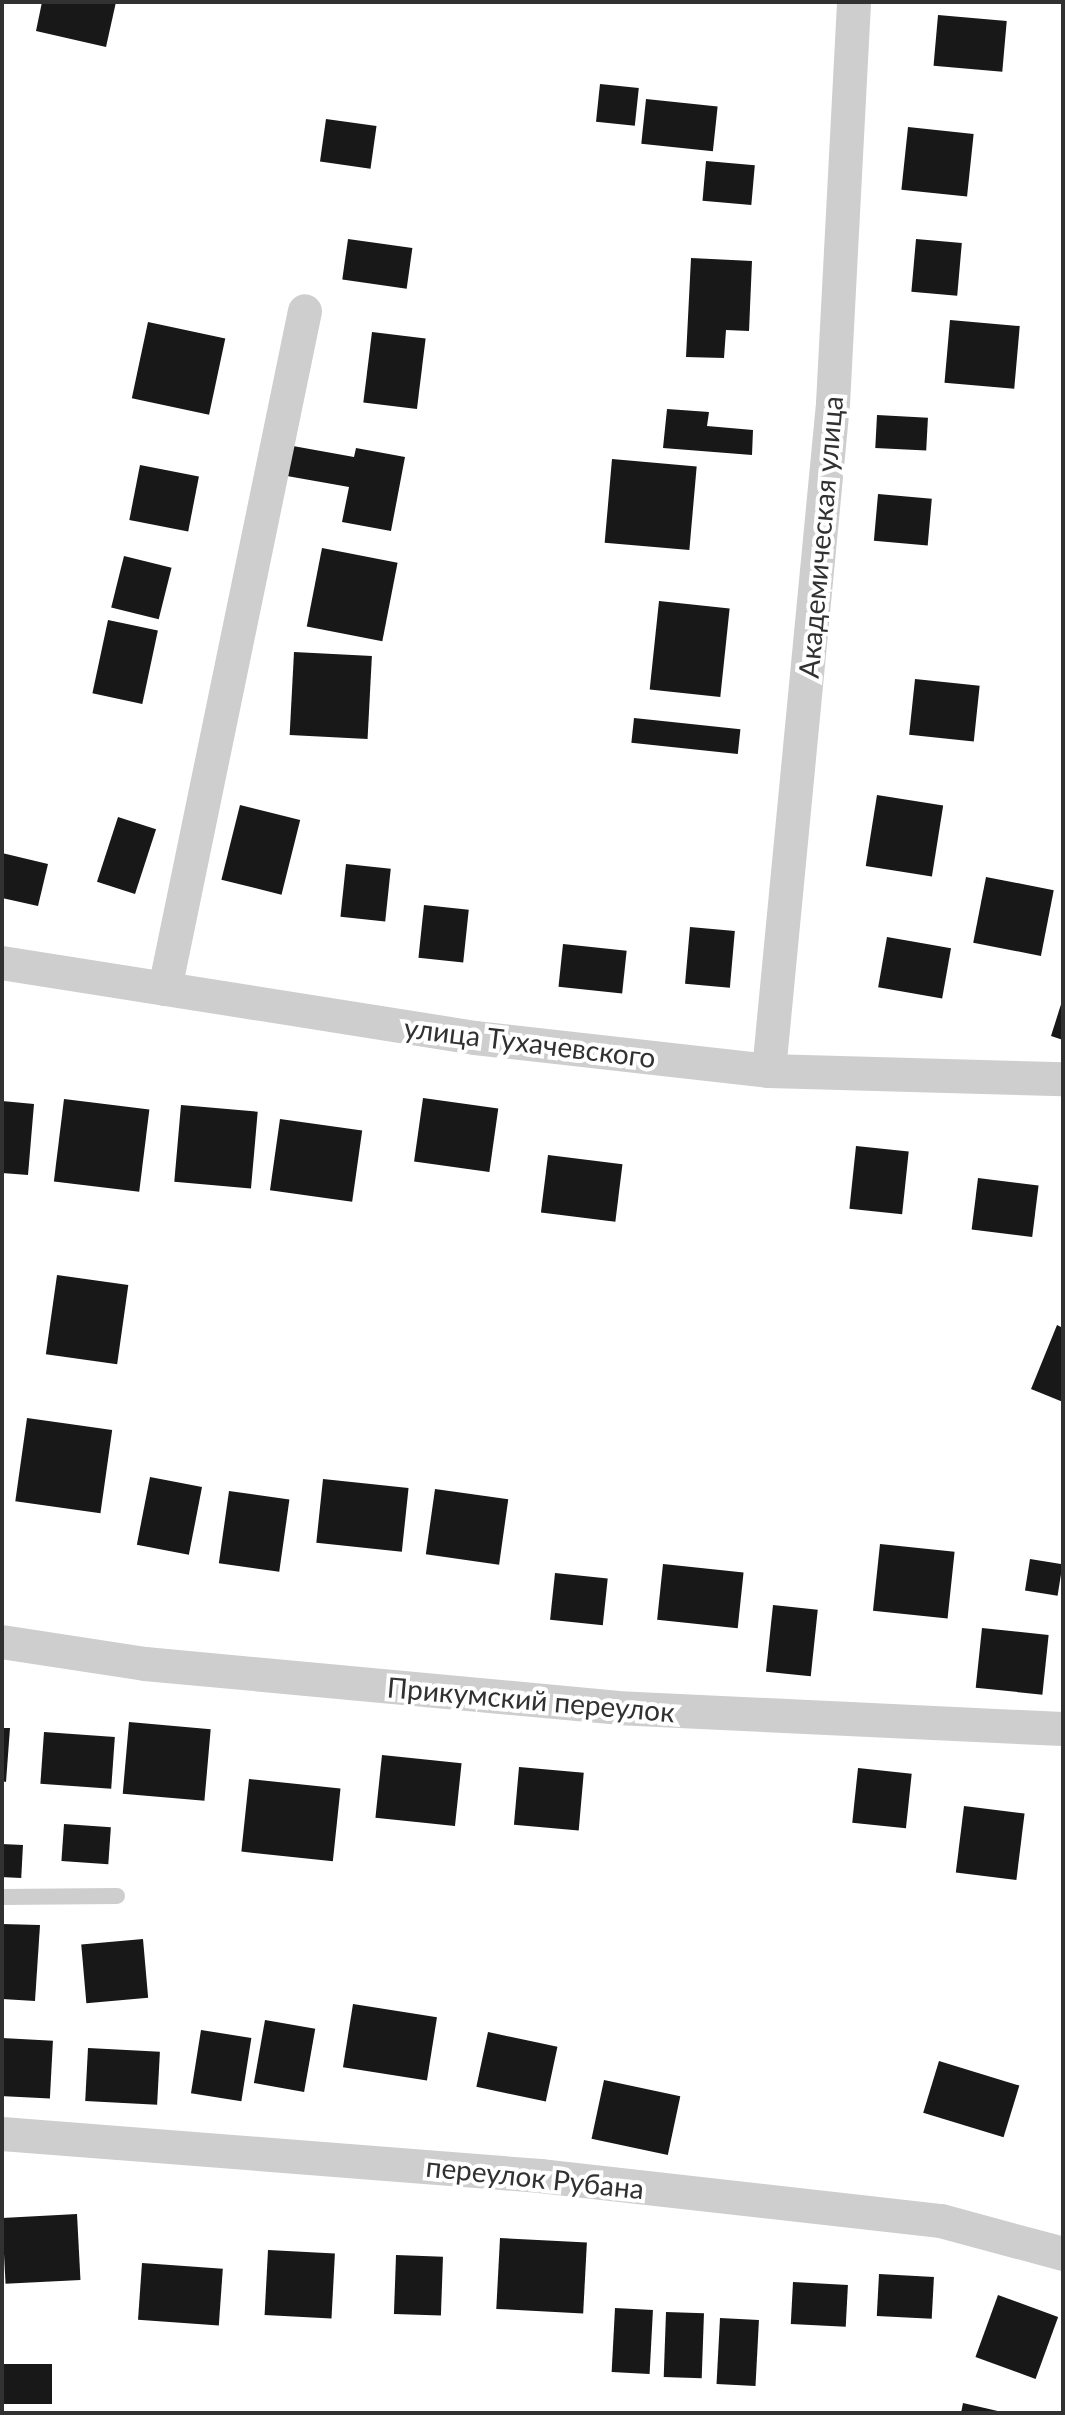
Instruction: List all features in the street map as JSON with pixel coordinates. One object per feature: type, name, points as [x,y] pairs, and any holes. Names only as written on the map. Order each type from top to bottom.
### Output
[{"type":"street","name":"Академическая улица","points":[[769,1071],[833,404],[854,2]]},
{"type":"street","points":[[165,989],[305,311]]},
{"type":"street","name":"улица Тухачевского","points":[[2,963],[475,1038],[769,1071],[1063,1079]]},
{"type":"street","name":"Прикумский переулок","points":[[2,1642],[145,1664],[616,1708],[1063,1729]]},
{"type":"street","name":"переулок Рубана","points":[[2,2134],[540,2176],[941,2221],[1063,2254]]},
{"type":"lane","points":[[2,1897],[117,1896]]},
{"type":"building","points":[[42,2],[116,2],[106,47],[36,31]]},
{"type":"building","points":[[938,15],[1007,21],[1002,72],[934,66]]},
{"type":"building","points":[[600,84],[639,88],[635,126],[596,122]]},
{"type":"building","points":[[646,99],[718,107],[713,151],[641,144]]},
{"type":"building","points":[[326,119],[377,126],[371,169],[320,162]]},
{"type":"building","points":[[908,127],[974,134],[967,197],[901,190]]},
{"type":"building","points":[[706,161],[755,165],[751,205],[703,201]]},
{"type":"building","points":[[348,239],[412,248],[407,289],[342,280]]},
{"type":"building","points":[[916,239],[962,243],[957,296],[911,292]]},
{"type":"building","points":[[691,258],[752,261],[749,331],[726,330],[724,358],[686,357]]},
{"type":"building","points":[[950,320],[1020,326],[1014,389],[945,383]]},
{"type":"building","points":[[148,322],[225,338],[209,415],[132,398]]},
{"type":"building","points":[[372,332],[426,339],[417,409],[363,402]]},
{"type":"building","points":[[667,409],[709,412],[707,426],[753,430],[752,455],[663,448]]},
{"type":"building","points":[[877,415],[928,418],[926,451],[875,448]]},
{"type":"building","points":[[293,446],[354,457],[356,448],[405,457],[391,531],[342,522],[349,487],[287,476]]},
{"type":"building","points":[[612,459],[697,466],[689,550],[605,543]]},
{"type":"building","points":[[140,465],[199,476],[188,531],[129,520]]},
{"type":"building","points":[[878,494],[932,499],[928,546],[874,541]]},
{"type":"building","points":[[322,548],[398,563],[382,641],[307,627]]},
{"type":"building","points":[[124,556],[172,568],[159,619],[111,607]]},
{"type":"building","points":[[659,601],[730,608],[720,697],[650,690]]},
{"type":"building","points":[[108,620],[158,631],[142,704],[92,693]]},
{"type":"building","points":[[294,652],[372,656],[368,739],[290,735]]},
{"type":"building","points":[[915,679],[980,686],[974,741],[909,735]]},
{"type":"building","points":[[634,718],[740,729],[738,754],[631,743]]},
{"type":"building","points":[[877,795],[943,805],[932,877],[866,866]]},
{"type":"building","points":[[240,805],[300,820],[282,895],[221,880]]},
{"type":"building","points":[[118,817],[156,829],[135,894],[97,882]]},
{"type":"building","points":[[2,853],[48,864],[38,906],[2,898]]},
{"type":"building","points":[[346,864],[391,869],[385,921],[340,917]]},
{"type":"building","points":[[986,877],[1054,890],[1041,956],[973,943]]},
{"type":"building","points":[[424,905],[469,910],[463,962],[418,958]]},
{"type":"building","points":[[690,927],[735,931],[730,988],[685,984]]},
{"type":"building","points":[[887,937],[951,948],[942,999],[878,987]]},
{"type":"building","points":[[563,944],[627,951],[622,993],[559,987]]},
{"type":"building","points":[[1063,998],[1063,1040],[1051,1036]]},
{"type":"building","points":[[423,1098],[498,1109],[489,1172],[414,1161]]},
{"type":"building","points":[[64,1099],[149,1109],[139,1192],[54,1181]]},
{"type":"building","points":[[2,1101],[34,1104],[28,1175],[2,1173]]},
{"type":"building","points":[[181,1105],[258,1112],[251,1188],[174,1182]]},
{"type":"building","points":[[280,1119],[362,1131],[352,1202],[270,1190]]},
{"type":"building","points":[[856,1146],[909,1152],[902,1214],[849,1209]]},
{"type":"building","points":[[548,1155],[622,1164],[615,1222],[541,1213]]},
{"type":"building","points":[[978,1178],[1039,1185],[1032,1237],[972,1230]]},
{"type":"building","points":[[57,1275],[128,1285],[117,1364],[46,1354]]},
{"type":"building","points":[[1057,1325],[1063,1328],[1063,1402],[1031,1389]]},
{"type":"building","points":[[27,1418],[112,1430],[100,1513],[15,1501]]},
{"type":"building","points":[[150,1477],[202,1487],[189,1555],[137,1545]]},
{"type":"building","points":[[323,1479],[409,1488],[402,1552],[316,1543]]},
{"type":"building","points":[[435,1489],[508,1499],[499,1565],[426,1554]]},
{"type":"building","points":[[229,1491],[289,1499],[279,1572],[219,1563]]},
{"type":"building","points":[[880,1544],[955,1552],[948,1618],[873,1611]]},
{"type":"building","points":[[1030,1559],[1063,1564],[1058,1596],[1025,1591]]},
{"type":"building","points":[[663,1564],[744,1572],[738,1628],[657,1620]]},
{"type":"building","points":[[555,1573],[608,1579],[603,1625],[550,1620]]},
{"type":"building","points":[[773,1605],[818,1610],[811,1676],[766,1672]]},
{"type":"building","points":[[982,1628],[1049,1635],[1042,1695],[976,1688]]},
{"type":"building","points":[[129,1722],[211,1729],[204,1801],[123,1794]]},
{"type":"building","points":[[2,1728],[10,1728],[6,1782],[2,1781]]},
{"type":"building","points":[[44,1732],[115,1737],[111,1789],[40,1784]]},
{"type":"building","points":[[382,1755],[462,1763],[455,1826],[375,1818]]},
{"type":"building","points":[[519,1767],[584,1773],[579,1830],[514,1825]]},
{"type":"building","points":[[858,1768],[912,1774],[906,1828],[852,1823]]},
{"type":"building","points":[[249,1779],[340,1789],[333,1861],[241,1852]]},
{"type":"building","points":[[964,1806],[1025,1813],[1016,1880],[956,1873]]},
{"type":"building","points":[[64,1824],[111,1827],[108,1864],[61,1861]]},
{"type":"building","points":[[2,1844],[23,1845],[21,1878],[2,1877]]},
{"type":"building","points":[[2,1924],[40,1925],[35,2001],[2,1999]]},
{"type":"building","points":[[143,1939],[148,1998],[86,2003],[81,1944]]},
{"type":"building","points":[[353,2004],[437,2017],[427,2081],[343,2067]]},
{"type":"building","points":[[265,2020],[315,2029],[304,2092],[254,2083]]},
{"type":"building","points":[[201,2030],[251,2038],[241,2101],[191,2093]]},
{"type":"building","points":[[488,2032],[557,2047],[546,2102],[476,2087]]},
{"type":"building","points":[[2,2038],[53,2041],[50,2099],[2,2096]]},
{"type":"building","points":[[88,2048],[160,2052],[157,2105],[85,2101]]},
{"type":"building","points":[[939,2061],[1019,2086],[1004,2137],[923,2113]]},
{"type":"building","points":[[604,2080],[680,2096],[668,2155],[592,2139]]},
{"type":"building","points":[[77,2214],[80,2280],[6,2284],[2,2218]]},
{"type":"building","points":[[500,2238],[587,2243],[583,2313],[496,2309]]},
{"type":"building","points":[[268,2250],[335,2254],[332,2318],[265,2315]]},
{"type":"building","points":[[396,2255],[443,2257],[441,2316],[394,2314]]},
{"type":"building","points":[[142,2263],[223,2269],[219,2326],[138,2320]]},
{"type":"building","points":[[879,2274],[934,2277],[932,2319],[877,2316]]},
{"type":"building","points":[[793,2282],[848,2285],[846,2327],[791,2324]]},
{"type":"building","points":[[998,2295],[1058,2317],[1036,2379],[975,2357]]},
{"type":"building","points":[[615,2308],[653,2310],[650,2374],[612,2372]]},
{"type":"building","points":[[666,2312],[704,2313],[702,2378],[664,2377]]},
{"type":"building","points":[[720,2318],[759,2320],[755,2386],[717,2384]]},
{"type":"building","points":[[2,2364],[52,2364],[52,2404],[2,2404]]},
{"type":"building","points":[[963,2403],[1002,2412],[1002,2413],[961,2413]]}]
